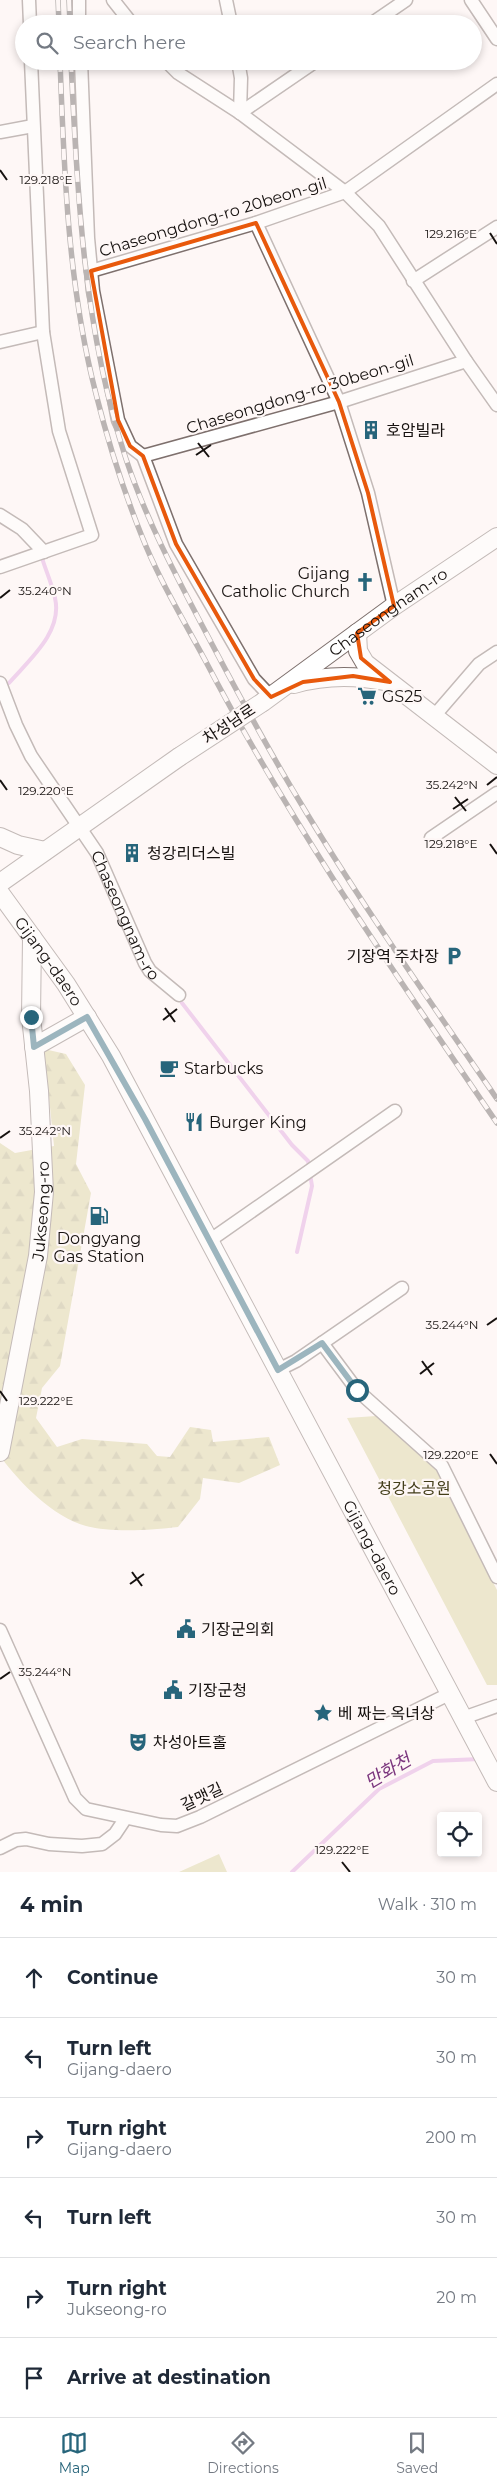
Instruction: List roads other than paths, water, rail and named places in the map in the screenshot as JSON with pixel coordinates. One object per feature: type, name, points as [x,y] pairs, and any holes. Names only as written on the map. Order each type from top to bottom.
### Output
[{"type":"main road","name":"Chaseongnam-ro","points":[[271,697],[394,606],[497,537]]},
{"type":"main road","points":[[357,633],[358,651],[361,658],[374,671],[435,715],[497,765]]},
{"type":"main road","points":[[271,697],[303,682],[329,677],[359,677],[390,682]]},
{"type":"main road","name":"차성남로","points":[[80,827],[179,757],[271,697]]},
{"type":"main road","points":[[0,883],[80,827]]},
{"type":"main road","points":[[0,837],[18,845],[45,851]]},
{"type":"main road","name":"Gijang-daero","points":[[0,892],[66,984],[111,1056],[497,1781]]},
{"type":"main road","name":"Jukseong-ro","points":[[0,1452],[38,1256],[44,1192],[39,1091],[30,1003],[32,937]]},
{"type":"main road","points":[[34,1047],[87,1017]]},
{"type":"street","points":[[29,0],[30,15]]},
{"type":"street","points":[[78,0],[79,15]]},
{"type":"street","points":[[113,0],[125,15]]},
{"type":"street","points":[[226,0],[229,15]]},
{"type":"street","points":[[384,15],[406,0]]},
{"type":"street","points":[[471,0],[481,15]]},
{"type":"street","points":[[482,16],[497,39]]},
{"type":"street","points":[[0,567],[92,536],[59,431],[43,332],[31,70]]},
{"type":"street","points":[[81,70],[91,271],[118,420],[130,446],[143,456],[176,544],[254,679],[271,697]]},
{"type":"street","points":[[175,70],[240,113],[345,192],[379,226],[466,361],[492,385],[497,404]]},
{"type":"street","points":[[240,70],[240,113]]},
{"type":"street","points":[[240,113],[303,70]]},
{"type":"street","name":"Chaseongdong-ro 20beon-gil","points":[[91,271],[256,223],[345,192],[497,84]]},
{"type":"street","points":[[0,132],[33,126]]},
{"type":"street","points":[[256,223],[339,402],[368,493],[394,606]]},
{"type":"street","points":[[413,281],[497,226]]},
{"type":"street","points":[[0,342],[43,332]]},
{"type":"street","name":"Chaseongdong-ro 30beon-gil","points":[[143,456],[339,402],[466,361]]},
{"type":"street","points":[[0,516],[22,529],[44,552]]},
{"type":"street","points":[[435,715],[479,664],[497,652]]},
{"type":"street","name":"Chaseongnam-ro","points":[[0,683],[16,725],[32,756],[97,853],[145,964],[150,971],[179,995]]},
{"type":"street","points":[[431,838],[497,793]]},
{"type":"street","points":[[209,1241],[395,1111]]},
{"type":"street","points":[[278,1370],[322,1343],[402,1288]]},
{"type":"street","points":[[322,1343],[357,1390],[442,1466],[497,1577]]},
{"type":"street","name":"갈맷길","points":[[0,1630],[75,1798],[86,1809],[126,1818],[177,1826],[449,1694]]},
{"type":"street","points":[[464,1721],[497,1706]]},
{"type":"street","points":[[0,1848],[21,1839],[76,1846],[102,1844],[114,1834],[126,1818]]},
{"type":"waterway","points":[[9,683],[42,645],[54,622],[55,598],[42,558]]},
{"type":"waterway","points":[[182,1003],[292,1145],[308,1161],[309,1167]]},
{"type":"waterway","points":[[297,1252],[312,1186],[310,1174]]},
{"type":"waterway","name":"만화천","points":[[292,1872],[379,1789],[433,1761],[480,1759]]},
{"type":"railway","points":[[58,0],[59,15]]},
{"type":"railway","points":[[69,0],[70,15]]},
{"type":"railway","points":[[60,70],[69,229],[79,312],[96,394],[116,465],[148,550],[171,598],[272,780],[344,896],[497,1123]]},
{"type":"railway","points":[[71,70],[80,212],[92,312],[112,411],[126,459],[144,507],[189,600],[289,783],[371,915],[497,1099]]},
{"type":"place","name":"호암빌라","points":[[371,430]]},
{"type":"place","name":"Gijang Catholic Church","points":[[365,582]]},
{"type":"place","name":"GS25","points":[[367,696]]},
{"type":"place","name":"청강리더스빌","points":[[132,853]]},
{"type":"place","name":"기장역 주차장","points":[[454,956]]},
{"type":"place","name":"Starbucks","points":[[169,1068]]},
{"type":"place","name":"Burger King","points":[[194,1122]]},
{"type":"place","name":"Dongyang Gas Station","points":[[99,1216]]},
{"type":"place","name":"기장군의회","points":[[186,1629]]},
{"type":"place","name":"기장군청","points":[[173,1690]]},
{"type":"place","name":"베 짜는 옥녀상","points":[[323,1713]]},
{"type":"place","name":"차성아트홀","points":[[138,1742]]},
{"type":"park label","name":"청강소공원","points":[[414,1488]]}]
